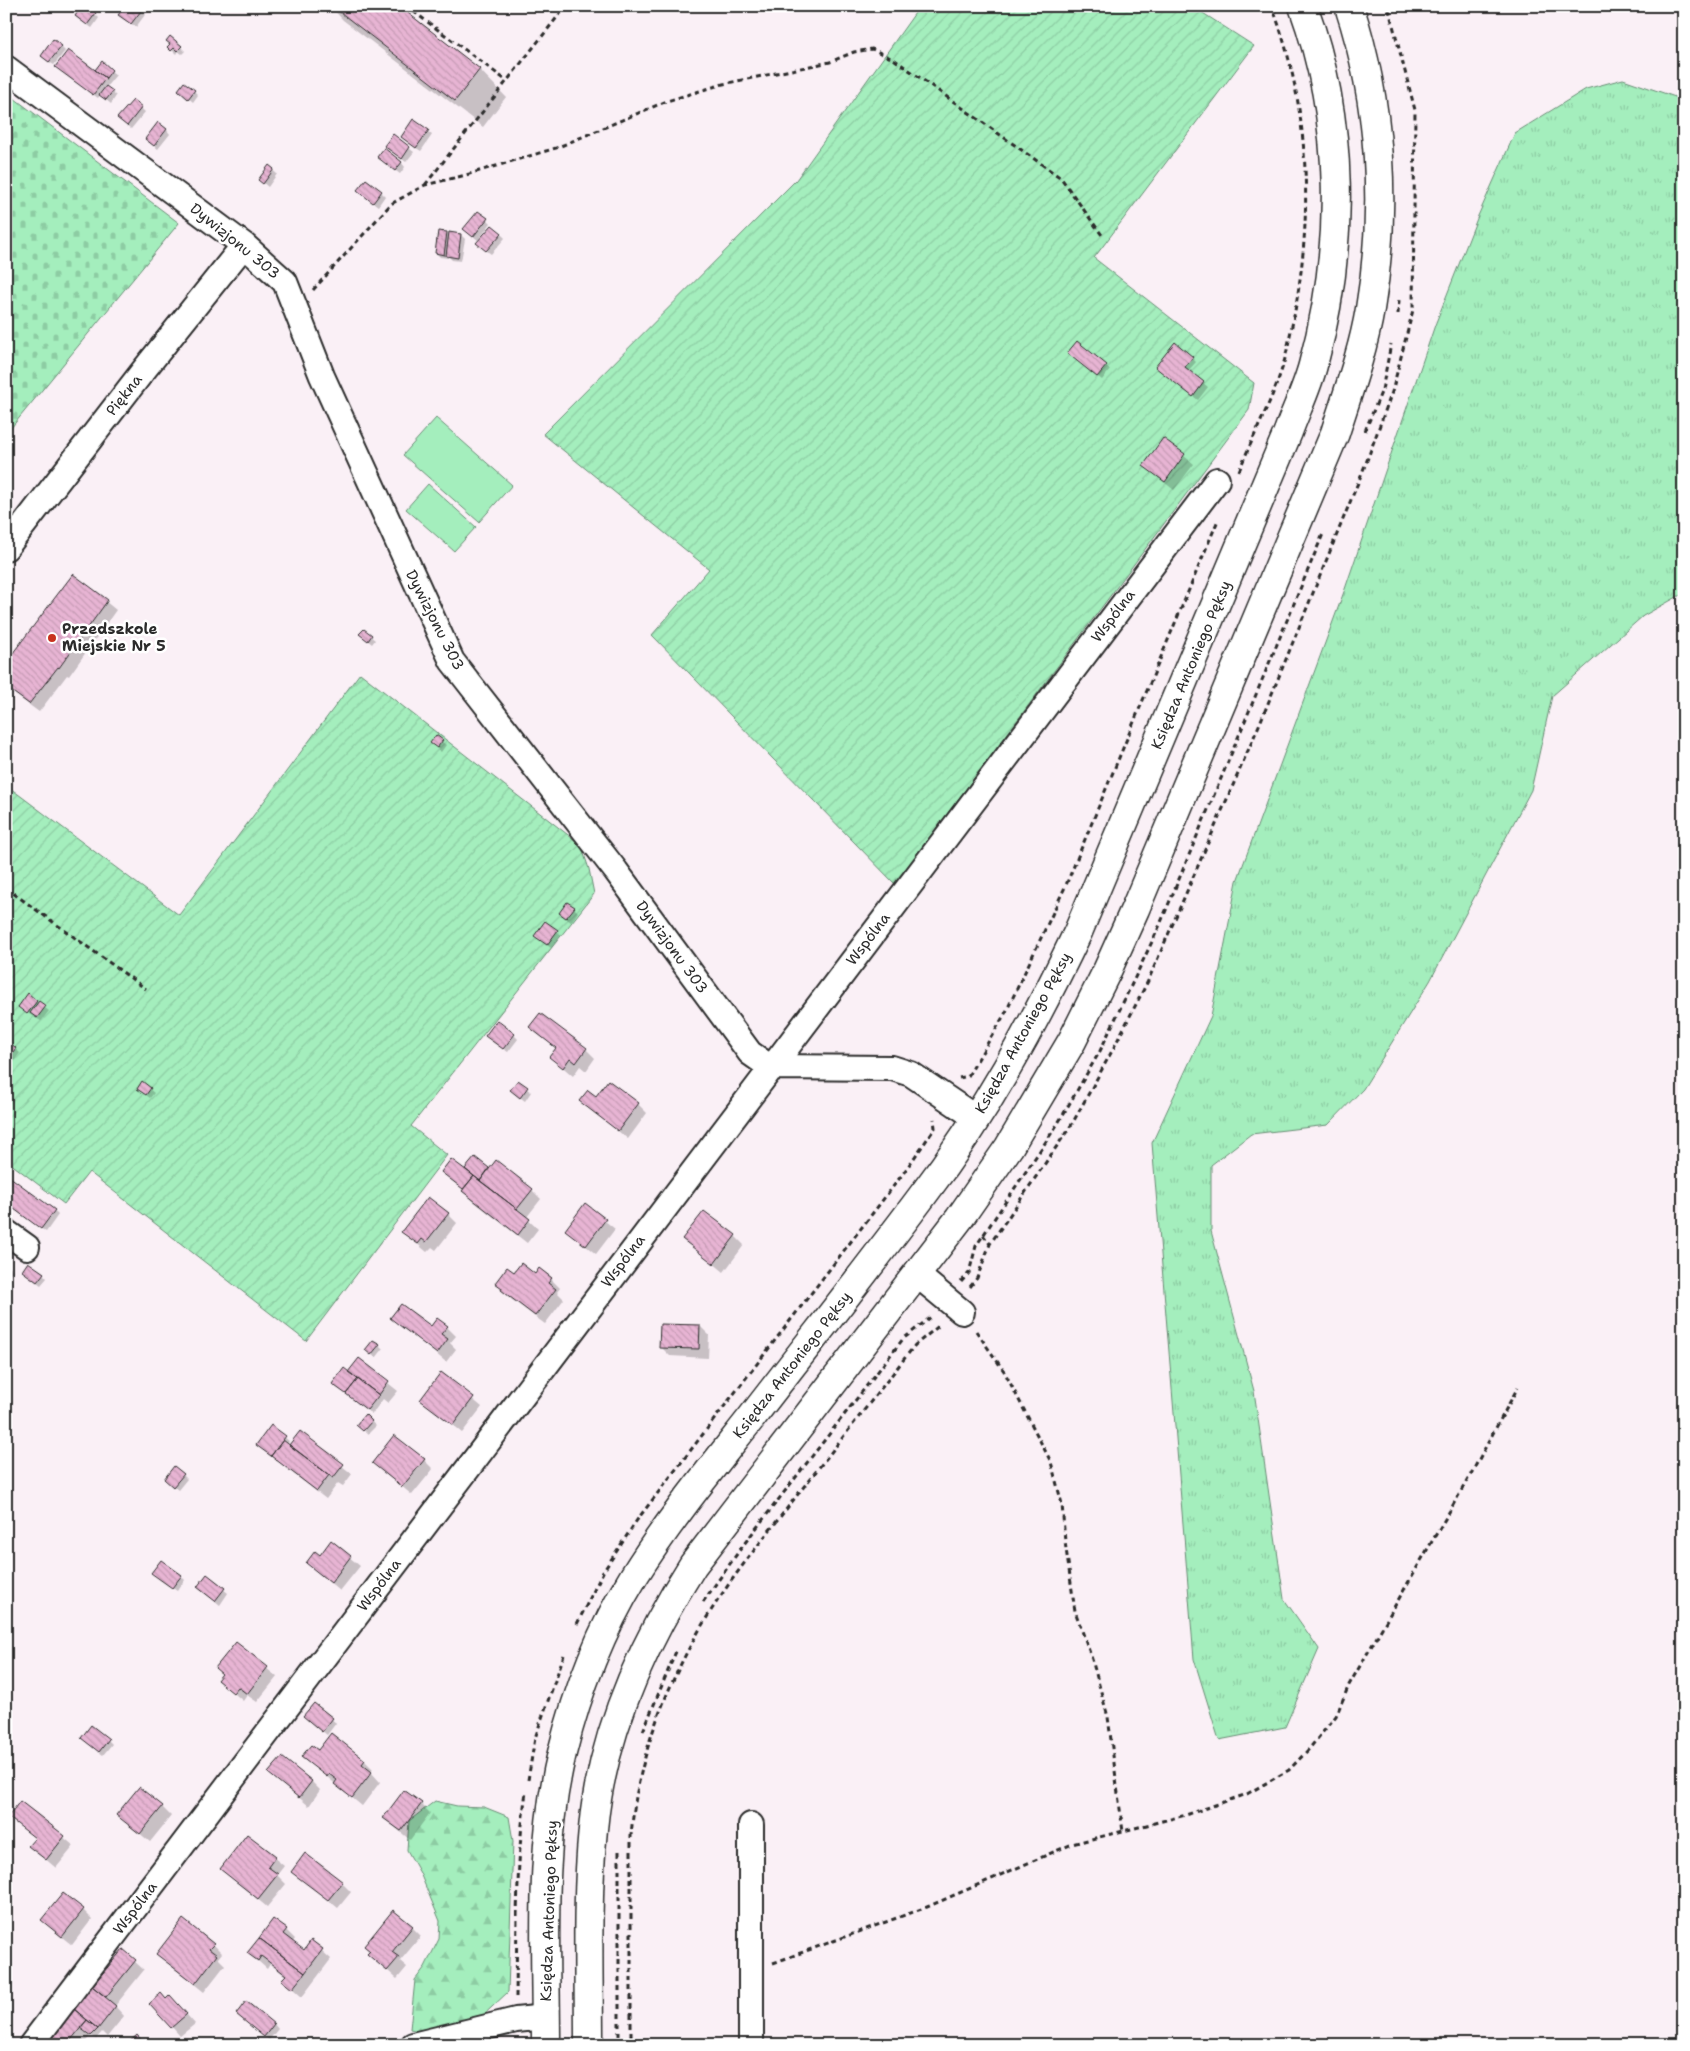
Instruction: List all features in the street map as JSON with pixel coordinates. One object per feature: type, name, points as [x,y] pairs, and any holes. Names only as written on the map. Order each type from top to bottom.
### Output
[{"type":"main road","name":"Księdza Antoniego Pęksy","points":[[546,2045],[549,1833],[555,1787],[575,1708],[590,1664],[617,1608],[658,1540],[926,1193],[976,1118],[1027,1032],[1078,932],[1288,432],[1313,366],[1332,271],[1336,189],[1325,82],[1303,6]]},
{"type":"main road","points":[[589,2045],[590,1877],[593,1827],[602,1777],[619,1712],[641,1656],[669,1603],[693,1566],[959,1219],[1010,1147],[1072,1041],[1103,979],[1335,433],[1355,371],[1370,311],[1379,227],[1379,181],[1372,109],[1367,75],[1349,6]]},
{"type":"street","name":"Dywizjonu 303","points":[[6,68],[244,245],[285,282],[322,376],[452,662],[616,871],[750,1053],[770,1067]]},
{"type":"street","name":"Piękna","points":[[6,548],[143,371],[244,245]]},
{"type":"street","name":"Wspólna","points":[[32,2045],[770,1067],[1228,476]]},
{"type":"street","points":[[770,1067],[892,1068],[911,1074],[942,1093],[976,1118]]},
{"type":"street","points":[[6,1232],[27,1247]]},
{"type":"street","points":[[916,1274],[962,1312]]},
{"type":"street","points":[[751,1825],[751,2045]]},
{"type":"street","points":[[413,2045],[516,2020],[546,2017]]},
{"type":"path","points":[[406,6],[507,81]]},
{"type":"path","points":[[425,185],[566,6]]},
{"type":"path","points":[[1228,476],[1284,362],[1298,296],[1305,242],[1306,180],[1302,124],[1288,51],[1272,6]]},
{"type":"path","points":[[296,310],[391,204],[425,185],[466,175],[556,148],[667,101],[722,84],[830,62],[854,52],[872,49],[895,60],[1061,178],[1104,238]]},
{"type":"path","points":[[573,1633],[603,1572],[653,1497],[902,1175],[935,1128],[933,1106],[951,1080],[968,1076],[1006,1012],[1066,885],[1219,518]]},
{"type":"path","points":[[6,888],[146,989]]},
{"type":"path","points":[[962,1312],[1004,1371],[1051,1462],[1062,1504],[1065,1542],[1075,1611],[1091,1656],[1108,1717],[1123,1832]]},
{"type":"path","points":[[751,1971],[927,1908],[1072,1844],[1186,1815],[1247,1794],[1288,1770],[1309,1749],[1336,1716],[1349,1685],[1518,1387]]},
{"type":"path","points":[[528,1782],[535,1738],[566,1650]]},
{"type":"path","points":[[516,2020],[517,1884],[520,1836],[526,1790]]},
{"type":"green space","points":[[920,6],[1192,6],[1254,46],[1094,258],[1254,383],[1249,410],[895,884],[652,635],[709,569],[543,434],[796,180]]},
{"type":"green space","points":[[1623,79],[1684,100],[1684,593],[1643,616],[1552,696],[1531,790],[1430,981],[1363,1089],[1328,1125],[1251,1134],[1211,1165],[1211,1231],[1254,1391],[1284,1599],[1319,1649],[1285,1727],[1219,1740],[1194,1659],[1152,1143],[1211,1016],[1237,881],[1345,589],[1435,325],[1478,216],[1515,133],[1586,89]]},
{"type":"green space","points":[[6,92],[179,223],[6,434]]},
{"type":"green space","points":[[436,418],[512,485],[479,522],[403,455]]},
{"type":"green space","points":[[428,484],[476,527],[454,551],[406,509]]},
{"type":"green space","points":[[360,673],[581,845],[589,869],[594,894],[411,1126],[447,1155],[306,1341],[89,1172],[64,1204],[6,1160],[6,785],[179,915]]},
{"type":"green space","points":[[435,1801],[457,1806],[484,1807],[509,1817],[513,1841],[508,1992],[477,2021],[422,2032],[410,2029],[415,1980],[425,1967],[439,1939],[440,1921],[420,1873],[407,1850],[409,1821]]},
{"type":"building","points":[[82,6],[88,6],[96,13],[87,25],[75,16]]},
{"type":"building","points":[[125,6],[144,7],[131,24],[118,15]]},
{"type":"building","points":[[332,6],[399,6],[480,69],[455,101]]},
{"type":"building","points":[[170,36],[182,46],[177,51],[174,48],[171,51],[167,47],[170,44],[166,41]]},
{"type":"building","points":[[53,39],[62,46],[49,62],[41,56]]},
{"type":"building","points":[[68,50],[106,78],[93,95],[55,67]]},
{"type":"building","points":[[102,61],[112,70],[106,78],[95,70]]},
{"type":"building","points":[[184,82],[195,90],[188,99],[178,90]]},
{"type":"building","points":[[106,86],[113,91],[106,100],[99,95]]},
{"type":"building","points":[[133,100],[142,107],[127,126],[117,118]]},
{"type":"building","points":[[413,119],[429,130],[416,148],[401,137]]},
{"type":"building","points":[[158,122],[167,129],[154,146],[145,139]]},
{"type":"building","points":[[393,134],[410,147],[402,159],[384,146]]},
{"type":"building","points":[[384,148],[402,162],[395,171],[377,157]]},
{"type":"building","points":[[269,165],[274,169],[263,184],[258,180]]},
{"type":"building","points":[[366,179],[382,191],[373,203],[357,190]]},
{"type":"building","points":[[478,211],[488,218],[473,237],[463,229]]},
{"type":"building","points":[[492,225],[502,233],[486,251],[476,243]]},
{"type":"building","points":[[438,231],[447,232],[444,255],[435,253]]},
{"type":"building","points":[[449,232],[461,234],[458,258],[446,256]]},
{"type":"building","points":[[1077,341],[1107,365],[1097,377],[1067,353]]},
{"type":"building","points":[[1175,342],[1193,357],[1185,367],[1204,382],[1193,397],[1155,367]]},
{"type":"building","points":[[1163,438],[1185,454],[1165,482],[1143,466]]},
{"type":"building","name":"Przedszkole Miejskie Nr 5","points":[[73,574],[108,600],[59,668],[29,704],[6,687],[6,662]]},
{"type":"building","points":[[364,629],[372,635],[368,641],[359,634]]},
{"type":"building","points":[[436,735],[443,740],[437,748],[430,743]]},
{"type":"building","points":[[567,902],[575,907],[566,918],[559,913]]},
{"type":"building","points":[[545,921],[558,930],[547,945],[534,936]]},
{"type":"building","points":[[28,993],[37,1001],[27,1014],[18,1007]]},
{"type":"building","points":[[39,1001],[46,1006],[37,1018],[30,1013]]},
{"type":"building","points":[[540,1013],[587,1048],[576,1063],[570,1058],[563,1068],[549,1057],[556,1048],[529,1027]]},
{"type":"building","points":[[497,1020],[515,1034],[503,1049],[485,1036]]},
{"type":"building","points":[[10,1043],[16,1048],[6,1061],[6,1047]]},
{"type":"building","points":[[518,1080],[528,1087],[520,1098],[510,1090]]},
{"type":"building","points":[[608,1080],[639,1103],[618,1131],[579,1101],[588,1090],[596,1096]]},
{"type":"building","points":[[142,1081],[151,1088],[146,1095],[137,1089]]},
{"type":"building","points":[[475,1157],[489,1168],[480,1181],[465,1169]]},
{"type":"building","points":[[451,1159],[474,1176],[463,1189],[441,1172]]},
{"type":"building","points":[[496,1160],[533,1189],[517,1209],[480,1181]]},
{"type":"building","points":[[6,1174],[55,1210],[41,1229],[6,1203]]},
{"type":"building","points":[[474,1176],[530,1219],[518,1235],[462,1191]]},
{"type":"building","points":[[428,1197],[449,1213],[426,1242],[422,1239],[418,1244],[401,1232]]},
{"type":"building","points":[[585,1203],[606,1219],[586,1246],[565,1230]]},
{"type":"building","points":[[704,1211],[736,1235],[714,1264],[682,1239]]},
{"type":"building","points":[[28,1262],[44,1273],[37,1282],[22,1271]]},
{"type":"building","points":[[521,1263],[535,1274],[539,1268],[552,1278],[548,1283],[556,1289],[535,1316],[501,1290],[502,1288],[495,1283],[507,1267],[514,1272]]},
{"type":"building","points":[[401,1304],[431,1326],[437,1318],[448,1326],[441,1334],[448,1339],[437,1354],[390,1318]]},
{"type":"building","points":[[660,1324],[700,1325],[699,1349],[659,1348]]},
{"type":"building","points":[[373,1340],[380,1344],[371,1355],[365,1350]]},
{"type":"building","points":[[359,1358],[389,1381],[379,1395],[348,1372]]},
{"type":"building","points":[[344,1368],[358,1379],[346,1394],[332,1384]]},
{"type":"building","points":[[441,1372],[474,1397],[453,1425],[420,1400]]},
{"type":"building","points":[[358,1379],[379,1395],[367,1410],[346,1394]]},
{"type":"building","points":[[365,1414],[372,1421],[363,1431],[356,1425]]},
{"type":"building","points":[[271,1425],[286,1436],[271,1456],[256,1445]]},
{"type":"building","points":[[300,1431],[344,1464],[333,1478],[289,1445]]},
{"type":"building","points":[[394,1435],[425,1459],[402,1487],[372,1463]]},
{"type":"building","points":[[283,1440],[329,1475],[317,1491],[271,1456]]},
{"type":"building","points":[[174,1466],[184,1474],[173,1487],[164,1479]]},
{"type":"building","points":[[331,1540],[351,1556],[331,1583],[306,1563],[315,1551],[320,1555]]},
{"type":"building","points":[[161,1560],[182,1575],[172,1588],[151,1573]]},
{"type":"building","points":[[207,1574],[225,1588],[215,1601],[197,1587]]},
{"type":"building","points":[[236,1642],[268,1667],[247,1694],[238,1687],[233,1693],[217,1680],[222,1674],[215,1668]]},
{"type":"building","points":[[314,1703],[333,1718],[322,1732],[303,1716]]},
{"type":"building","points":[[91,1725],[109,1739],[99,1752],[81,1738]]},
{"type":"building","points":[[331,1733],[365,1760],[362,1764],[372,1772],[352,1798],[334,1784],[337,1780],[329,1774],[327,1777],[301,1757],[311,1745],[318,1750]]},
{"type":"building","points":[[282,1757],[312,1781],[299,1798],[268,1773]]},
{"type":"building","points":[[139,1787],[163,1806],[140,1834],[116,1815]]},
{"type":"building","points":[[404,1790],[422,1803],[401,1831],[383,1818]]},
{"type":"building","points":[[20,1801],[65,1836],[46,1860],[28,1846],[35,1838],[8,1817]]},
{"type":"building","points":[[247,1834],[276,1856],[268,1867],[278,1874],[258,1899],[220,1869]]},
{"type":"building","points":[[305,1853],[343,1882],[328,1900],[291,1872]]},
{"type":"building","points":[[63,1893],[84,1909],[62,1937],[41,1920]]},
{"type":"building","points":[[393,1910],[413,1926],[392,1952],[399,1957],[387,1971],[367,1954],[370,1951],[364,1946]]},
{"type":"building","points":[[183,1919],[214,1944],[209,1949],[217,1955],[195,1984],[156,1954]]},
{"type":"building","points":[[273,1919],[287,1929],[283,1934],[304,1950],[311,1940],[323,1949],[305,1973],[259,1938]]},
{"type":"building","points":[[259,1938],[305,1973],[292,1989],[281,1980],[286,1975],[261,1956],[258,1961],[247,1953]]},
{"type":"building","points":[[123,1949],[136,1960],[106,1997],[92,1986]]},
{"type":"building","points":[[92,1986],[116,2006],[98,2029],[74,2009]]},
{"type":"building","points":[[161,1993],[166,1999],[170,1995],[187,2014],[171,2028],[149,2004]]},
{"type":"building","points":[[246,2001],[274,2024],[264,2037],[236,2014]]},
{"type":"building","points":[[74,2009],[87,2020],[67,2045],[50,2045],[47,2042]]},
{"type":"building","points":[[87,2020],[98,2029],[91,2036],[80,2028]]},
{"type":"building","points":[[137,2035],[146,2045],[126,2045]]},
{"type":"place","name":"Przedszkole Miejskie Nr 5","points":[[52,638]]}]
